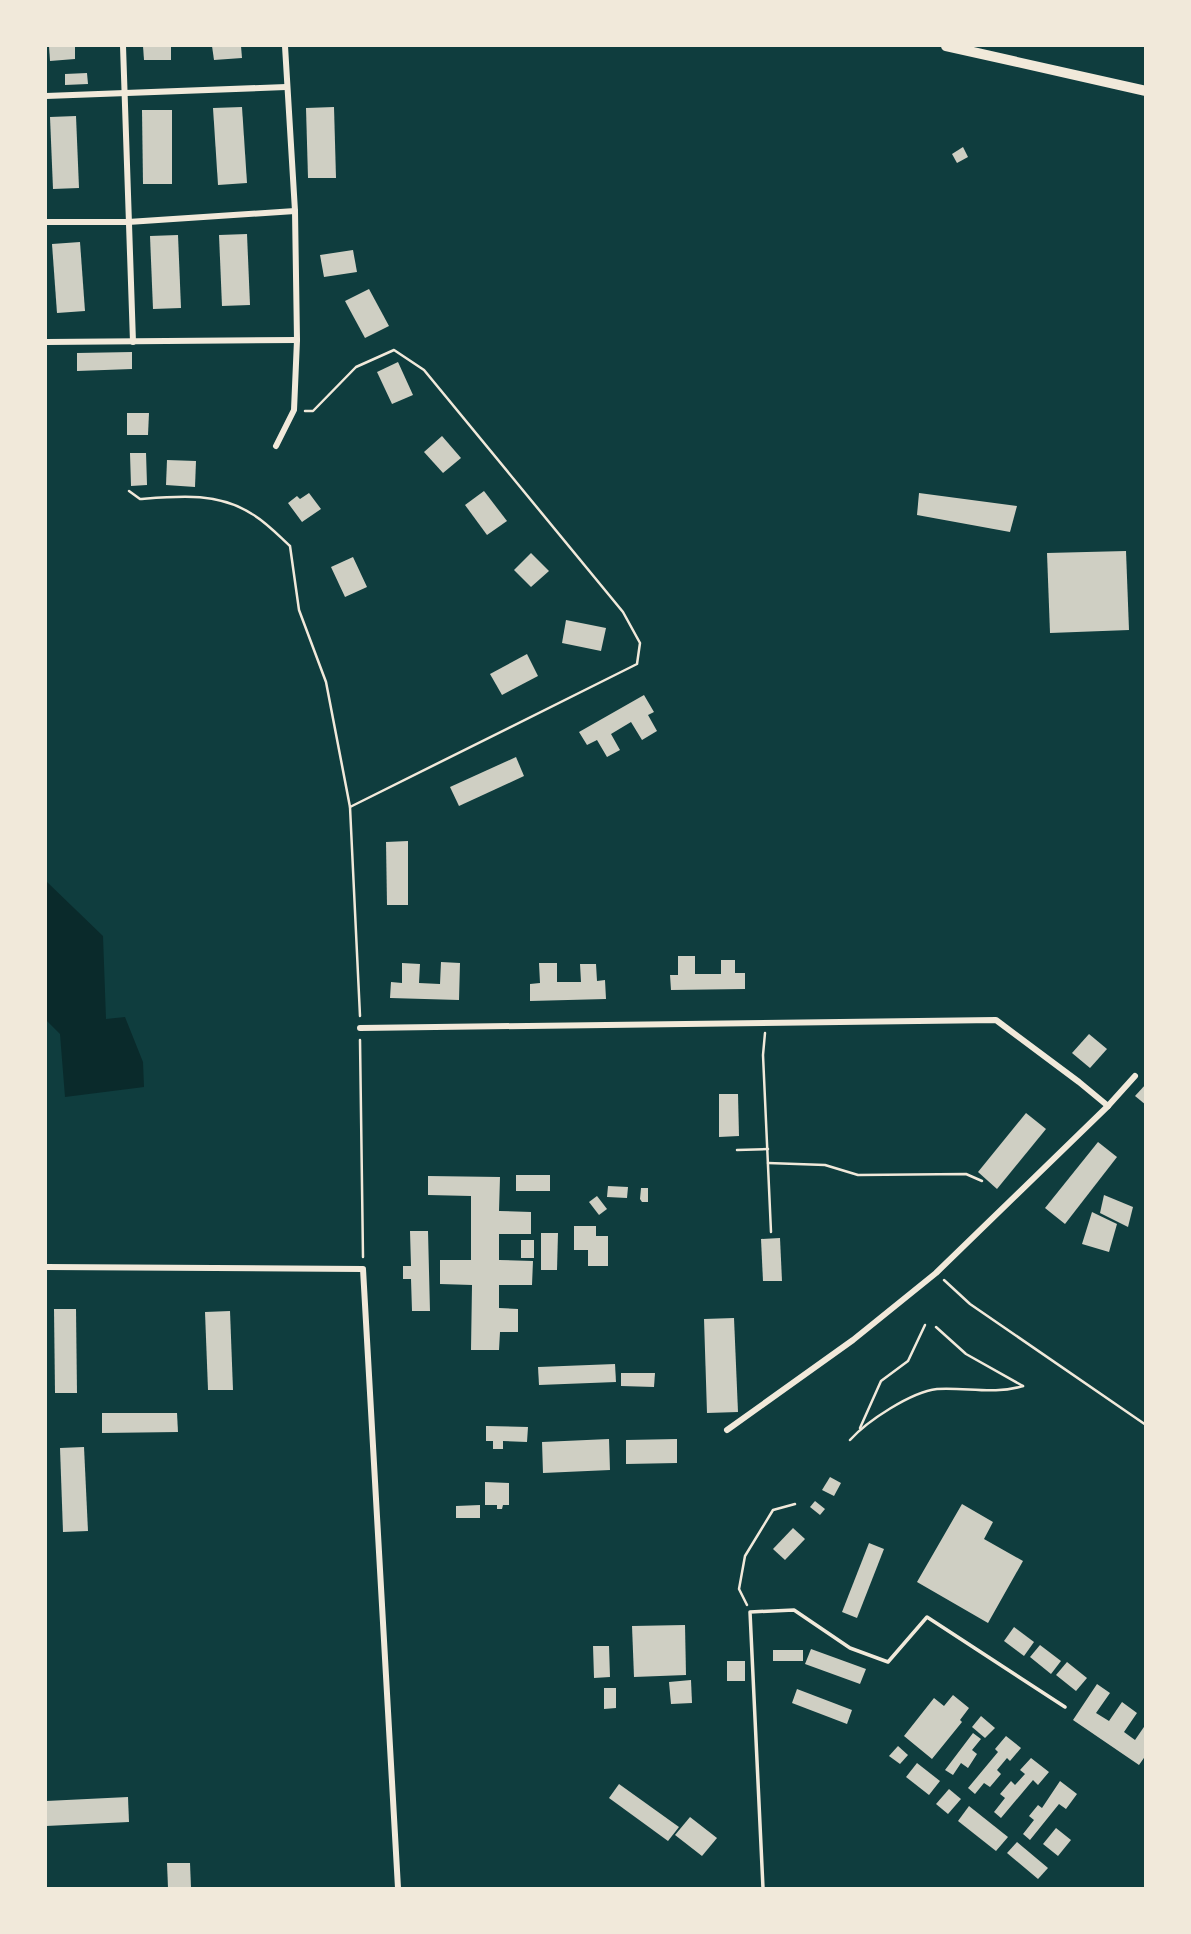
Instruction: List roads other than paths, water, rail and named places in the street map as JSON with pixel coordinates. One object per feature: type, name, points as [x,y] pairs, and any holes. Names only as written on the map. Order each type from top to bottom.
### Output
[{"type":"main road","points":[[946,46],[1146,91]]},
{"type":"street","points":[[123,46],[133,342]]},
{"type":"street","points":[[276,446],[294,410],[297,340],[295,211],[285,46]]},
{"type":"street","points":[[46,96],[286,87]]},
{"type":"street","points":[[46,222],[128,222],[295,211]]},
{"type":"street","points":[[46,342],[297,340]]},
{"type":"street","points":[[360,1028],[996,1020],[1108,1106]]},
{"type":"street","points":[[727,1430],[853,1340],[936,1273],[1108,1106],[1135,1076]]},
{"type":"street","points":[[46,1267],[363,1269],[398,1888]]},
{"type":"lane","points":[[763,1888],[750,1612],[794,1610],[850,1648],[888,1662],[927,1617],[1065,1707]]},
{"type":"water","points":[[46,881],[103,936],[106,1019],[125,1017],[143,1062],[144,1087],[65,1097],[60,1034],[46,1020]]}]
